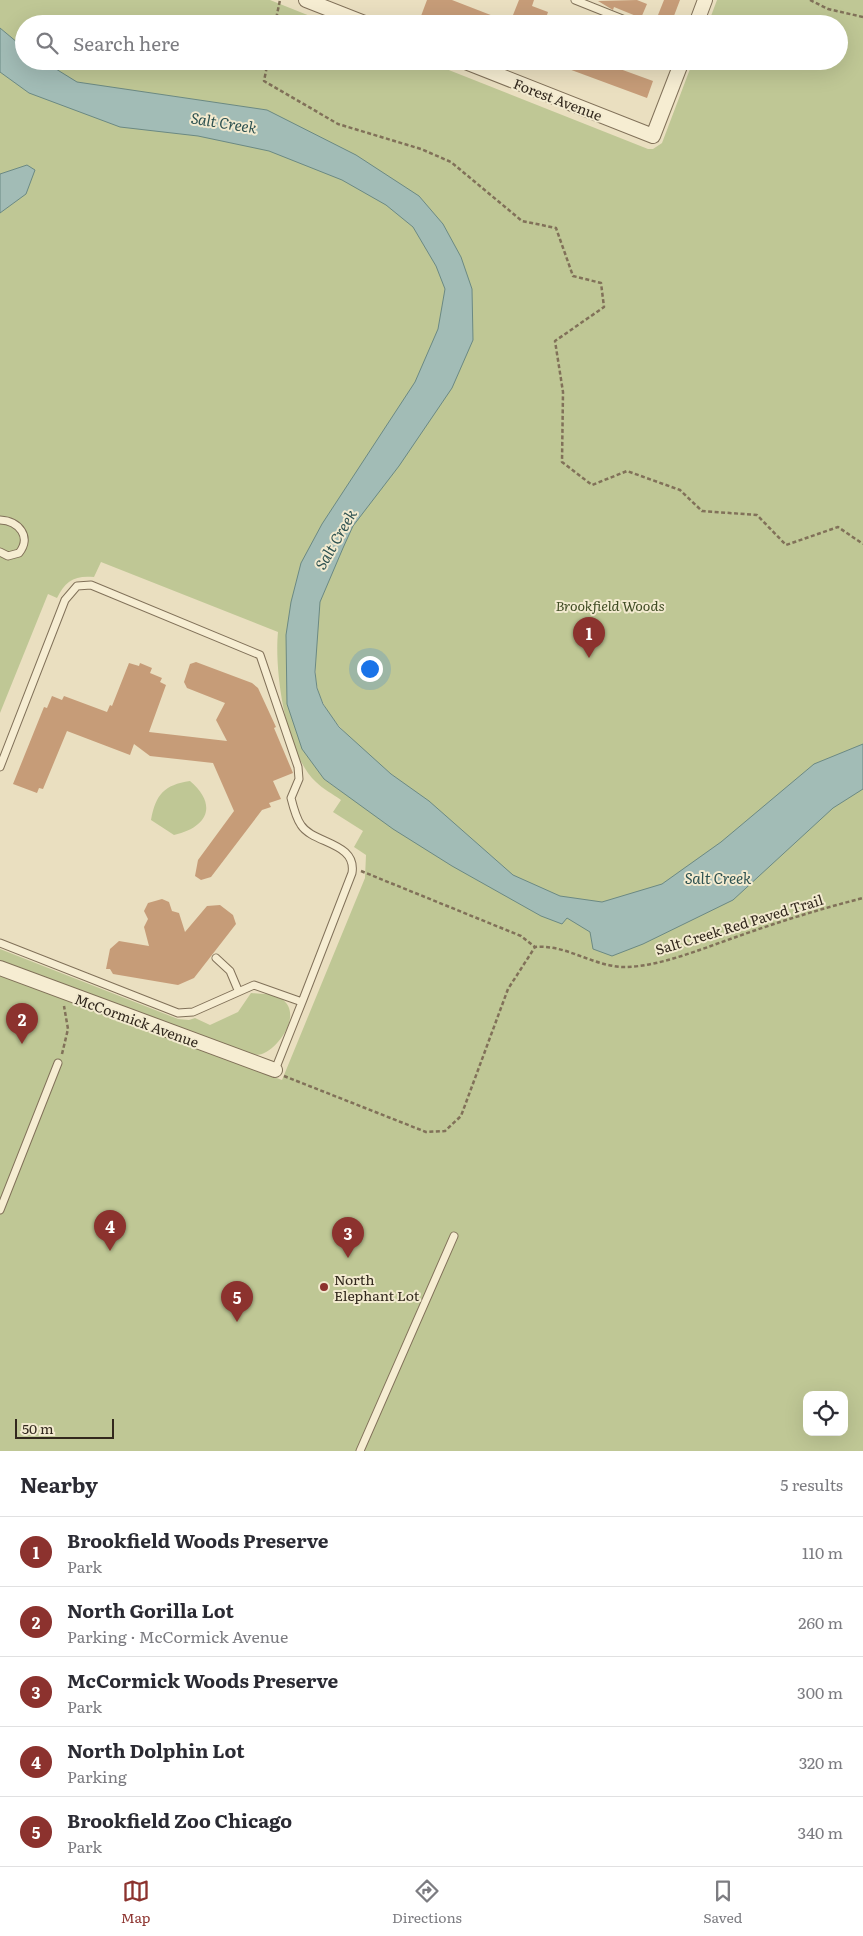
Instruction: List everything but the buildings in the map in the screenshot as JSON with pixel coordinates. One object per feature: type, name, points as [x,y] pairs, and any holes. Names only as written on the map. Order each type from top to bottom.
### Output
[{"type":"street","points":[[306,0],[344,15]]},
{"type":"street","points":[[699,15],[705,0]]},
{"type":"street","name":"Forest Avenue","points":[[486,70],[653,136],[679,70]]},
{"type":"street","name":"McCormick Avenue","points":[[0,968],[275,1070]]},
{"type":"lane","points":[[575,0],[612,15]]},
{"type":"lane","points":[[0,520],[16,524],[21,528],[25,539],[19,553],[8,556],[0,552]]},
{"type":"lane","points":[[0,767],[65,600],[77,586],[92,585],[260,655],[298,766],[298,779],[291,798],[301,826],[348,854],[353,868],[275,1070]]},
{"type":"lane","points":[[0,943],[178,1013],[193,1012],[247,986],[261,986],[302,1002]]},
{"type":"lane","points":[[216,958],[230,971],[238,990]]},
{"type":"lane","points":[[0,1210],[58,1062]]},
{"type":"lane","points":[[360,1451],[454,1236]]},
{"type":"path","points":[[277,15],[280,0]]},
{"type":"path","points":[[810,0],[828,9],[863,17]]},
{"type":"path","points":[[266,70],[264,81],[338,124],[421,149],[451,162],[522,221],[556,228],[573,276],[601,283],[604,308],[555,341],[563,392],[562,462],[592,485],[627,471],[680,490],[702,511],[757,515],[786,545],[838,527],[863,544]]},
{"type":"path","points":[[275,1070],[408,1127],[434,1134],[445,1131],[461,1116],[508,989],[535,947],[522,936],[353,868]]},
{"type":"path","name":"Salt Creek Red Paved Trail","points":[[535,947],[558,948],[606,964],[628,967],[682,956],[802,914],[863,898]]},
{"type":"path","points":[[58,1062],[66,1044],[68,1029],[68,1017],[59,991]]},
{"type":"green space","name":"Brookfield Woods","points":[[0,0],[270,0],[308,15],[15,15],[15,70],[449,70],[648,149],[653,149],[662,143],[690,70],[848,70],[848,15],[711,15],[717,0],[863,0],[863,1451],[0,1451],[0,974],[282,1080],[365,878],[366,855],[354,847],[363,831],[333,812],[341,800],[316,782],[297,753],[284,712],[280,689],[277,649],[278,632],[101,562],[94,577],[81,577],[71,580],[63,587],[57,598],[48,594],[0,713]],"holes":[[[287,636],[316,647],[318,690],[323,703],[341,729],[366,753],[403,783],[387,823],[324,779],[287,704]]]},
{"type":"green space","points":[[190,781],[204,798],[205,814],[195,827],[174,835],[151,820],[153,811],[163,792],[174,785]]},
{"type":"green space","points":[[0,949],[178,1019],[189,1020],[195,1018],[210,1025],[238,1012],[251,993],[271,995],[282,999],[288,1005],[289,1021],[281,1038],[269,1051],[260,1055],[242,1053],[0,961]]},
{"type":"water","name":"Salt Creek","points":[[0,28],[15,40],[15,70],[58,70],[77,82],[267,110],[356,155],[419,196],[443,224],[461,257],[472,289],[473,340],[452,388],[399,466],[353,526],[320,602],[315,672],[317,688],[323,704],[339,727],[391,774],[429,801],[513,875],[560,896],[602,902],[662,884],[721,842],[814,764],[863,744],[863,789],[833,808],[733,900],[643,944],[612,956],[593,949],[590,932],[567,918],[562,924],[541,916],[452,866],[393,829],[324,779],[302,749],[287,704],[286,635],[291,602],[301,563],[322,524],[415,382],[438,329],[445,289],[436,266],[413,227],[386,205],[342,180],[269,151],[198,136],[120,127],[29,93],[0,72]]},
{"type":"water","points":[[27,165],[35,170],[26,194],[0,213],[0,174]]},
{"type":"place","name":"Brookfield Woods Preserve","points":[[589,658]]},
{"type":"place","name":"North Gorilla Lot","points":[[22,1044]]},
{"type":"place","name":"North Dolphin Lot","points":[[110,1251]]},
{"type":"place","name":"McCormick Woods Preserve","points":[[348,1258]]},
{"type":"place","name":"North Elephant Lot","points":[[324,1287]]},
{"type":"place","name":"Brookfield Zoo Chicago","points":[[237,1322]]}]
